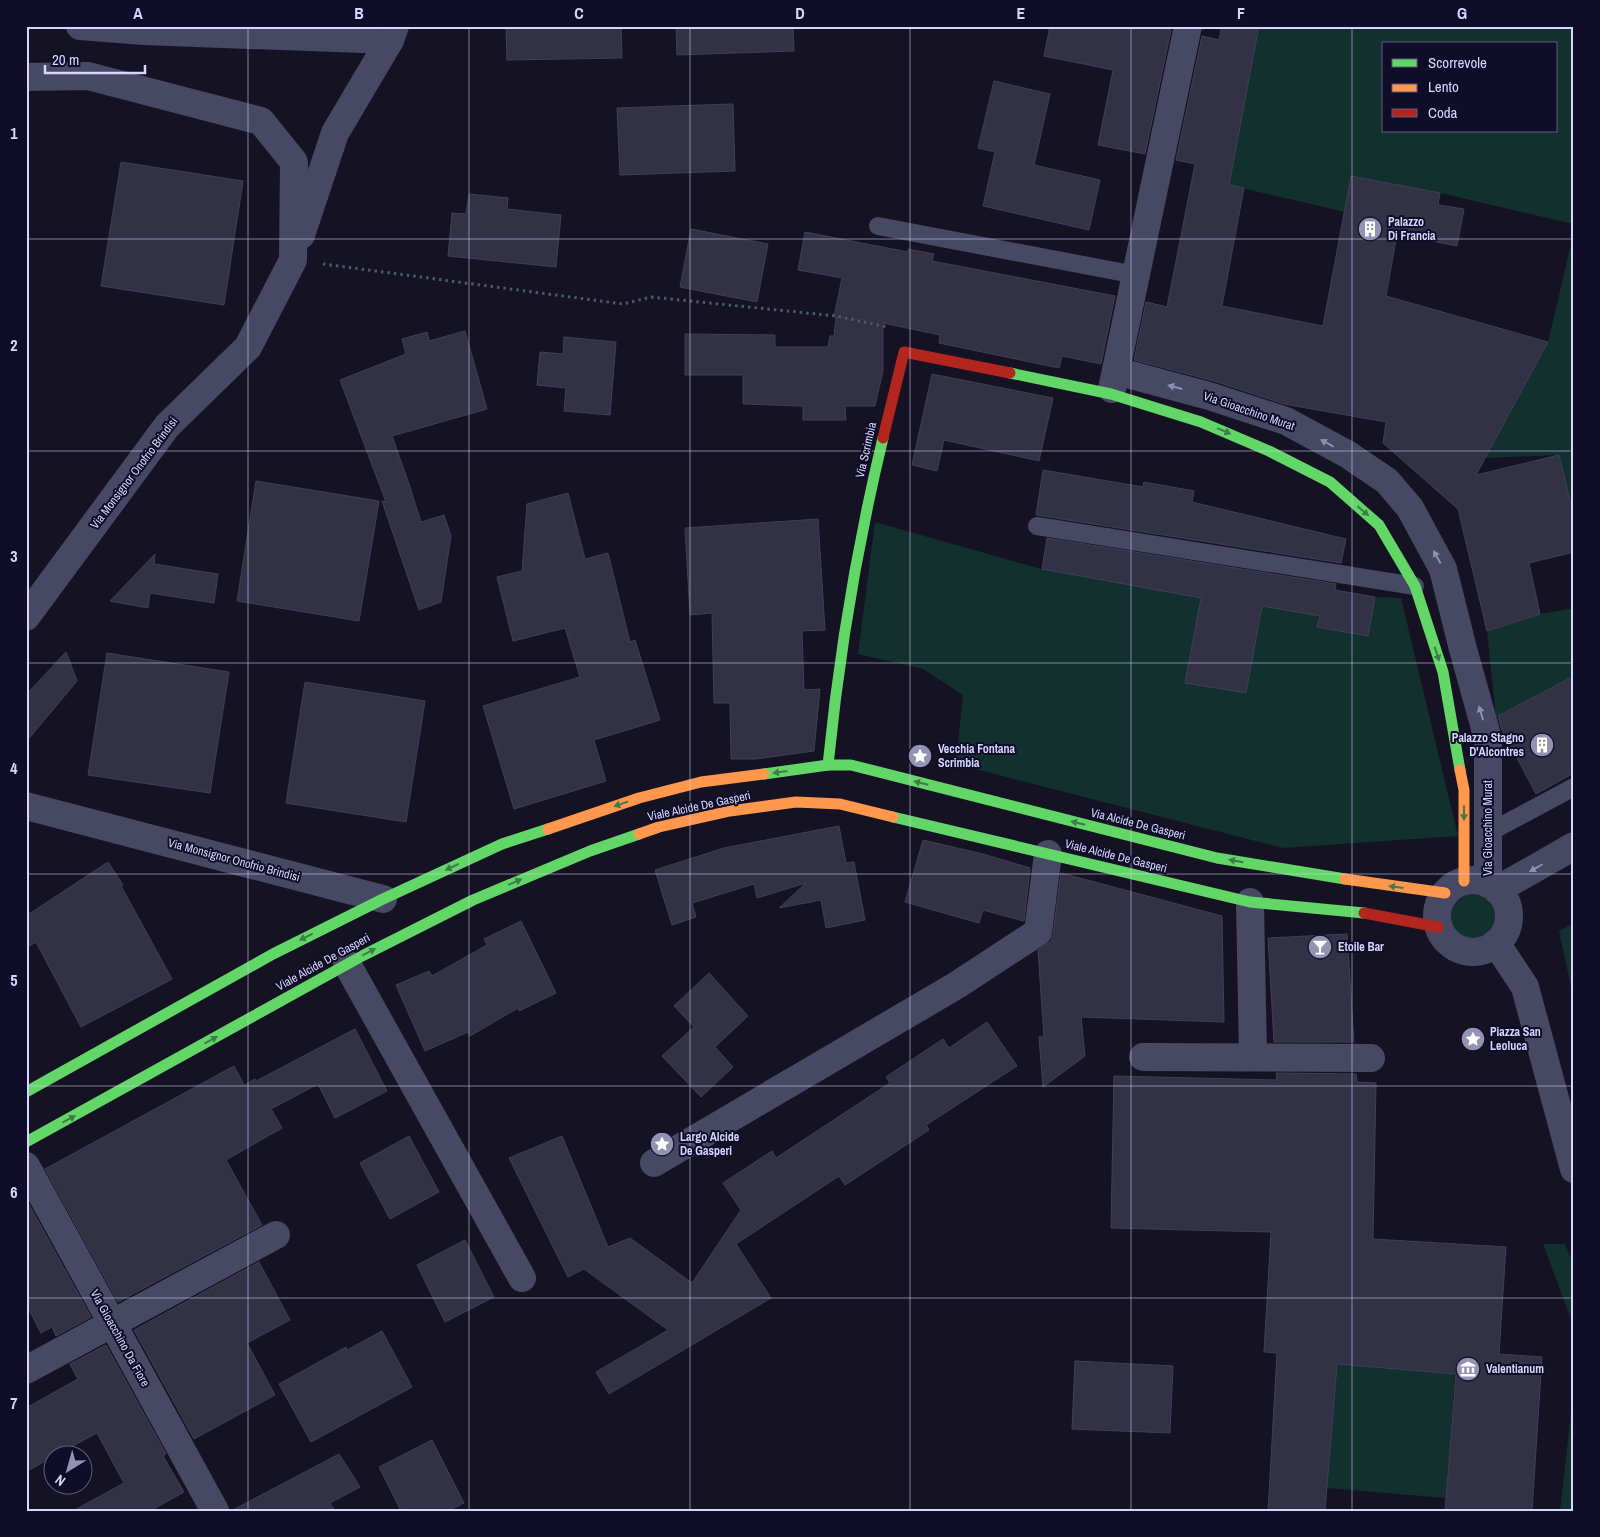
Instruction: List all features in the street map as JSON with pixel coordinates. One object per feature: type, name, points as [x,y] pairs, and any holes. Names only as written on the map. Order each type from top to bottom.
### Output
[{"type":"main road","name":"Via Scrimbia","points":[[828,765],[842,645],[864,519],[874,469],[904,352],[1114,382]]},
{"type":"main road","name":"Via Gioacchino Murat","points":[[1114,382],[1269,451],[1330,482],[1379,525],[1415,586],[1443,672],[1464,790],[1474,887]]},
{"type":"main road","name":"Via Alcide De Gasperi","points":[[828,765],[851,765],[1217,858],[1379,885],[1474,887]]},
{"type":"main road","name":"Viale Alcide De Gasperi","points":[[26,1092],[272,954],[383,899],[502,844],[639,798],[701,782],[828,765]]},
{"type":"main road","name":"Viale Alcide De Gasperi","points":[[26,1142],[114,1095],[347,964],[472,900],[590,851],[660,826],[730,811],[796,802],[840,804],[1250,902],[1357,912],[1438,927]]},
{"type":"street","points":[[80,26],[143,31],[392,33],[335,133],[293,260]]},
{"type":"street","points":[[1114,382],[1188,26]]},
{"type":"street","name":"Via Monsignor Onofrio Brindisi","points":[[26,77],[88,76],[261,121],[294,162],[293,260],[248,347],[167,426],[26,617]]},
{"type":"street","name":"Via Gioacchino Murat","points":[[1114,382],[1209,396],[1286,421],[1347,454],[1387,481],[1410,508],[1443,569],[1488,739],[1488,833],[1474,887]]},
{"type":"street","name":"Via Monsignor Onofrio Brindisi","points":[[26,806],[383,899]]},
{"type":"street","points":[[1474,887],[1504,900],[1508,911],[1508,923],[1496,943],[1486,949],[1474,952],[1463,951],[1452,945],[1444,937],[1438,927],[1437,915],[1439,904],[1474,887],[1574,846]]},
{"type":"street","points":[[654,1163],[957,985],[1038,932],[1048,854]]},
{"type":"street","points":[[1250,902],[1252,1057]]},
{"type":"street","points":[[1496,943],[1524,988],[1574,1170]]},
{"type":"street","points":[[347,964],[522,1278]]},
{"type":"street","points":[[1143,1057],[1371,1058]]},
{"type":"street","name":"Via Gioacchino Da Fiore","points":[[26,1166],[112,1324],[205,1507]]},
{"type":"street","points":[[26,1370],[276,1234]]},
{"type":"lane","points":[[878,226],[1136,274]]},
{"type":"lane","points":[[1037,526],[1415,586]]},
{"type":"lane","points":[[1488,833],[1574,787]]},
{"type":"path","points":[[293,260],[623,304],[651,297]]},
{"type":"green space","points":[[1259,26],[1574,26],[1574,224],[1440,193],[1352,176],[1345,212],[1229,185]]},
{"type":"green space","points":[[1574,231],[1574,516],[1559,455],[1485,458],[1548,342]]},
{"type":"green space","points":[[875,522],[1041,569],[1046,547],[1058,543],[1375,597],[1401,598],[1458,836],[1283,848],[956,764],[963,695],[923,669],[858,654]]},
{"type":"green space","points":[[1574,608],[1574,676],[1496,717],[1487,631],[1540,614]]},
{"type":"green space","points":[[1464,881],[1504,900],[1508,911],[1508,923],[1503,934],[1486,949],[1474,952],[1463,951],[1452,945],[1444,937],[1437,915],[1439,904]]},
{"type":"green space","points":[[1574,923],[1574,1000],[1559,931]]},
{"type":"green space","points":[[1543,1244],[1565,1244],[1574,1265],[1574,1327]]},
{"type":"green space","points":[[1337,1364],[1455,1374],[1446,1498],[1327,1488]]},
{"type":"green space","points":[[1574,1386],[1574,1511],[1560,1511]]},
{"type":"building","points":[[506,26],[621,26],[622,58],[507,60]]},
{"type":"building","points":[[676,26],[793,26],[794,51],[677,55]]},
{"type":"building","points":[[1050,26],[1150,26],[1171,30],[1145,154],[1098,145],[1113,70],[1044,56]]},
{"type":"building","points":[[1222,26],[1259,26],[1229,185],[1244,188],[1222,306],[1323,326],[1351,176],[1440,193],[1438,205],[1464,209],[1457,246],[1397,234],[1386,296],[1548,342],[1476,475],[1559,455],[1574,516],[1574,552],[1529,563],[1540,614],[1487,631],[1458,509],[1383,443],[1386,422],[1284,404],[1214,381],[1134,360],[1146,302],[1167,307],[1195,164],[1176,160],[1202,36],[1219,40]]},
{"type":"building","points":[[994,81],[1050,94],[1034,165],[1100,180],[1089,230],[983,206],[995,152],[978,148]]},
{"type":"building","points":[[733,104],[735,171],[620,175],[617,108]]},
{"type":"building","points":[[121,162],[243,181],[224,305],[101,286]]},
{"type":"building","points":[[469,194],[508,198],[507,209],[561,215],[556,267],[448,256],[452,213],[466,214]]},
{"type":"building","points":[[691,229],[768,244],[757,302],[680,287]]},
{"type":"building","points":[[805,232],[908,252],[908,249],[934,254],[932,261],[1115,296],[1101,364],[1062,356],[1059,368],[939,343],[940,335],[883,323],[883,371],[875,406],[845,406],[846,420],[803,420],[803,406],[743,404],[743,375],[685,375],[685,334],[775,335],[775,347],[828,347],[830,336],[834,336],[836,317],[834,317],[842,278],[798,270]]},
{"type":"building","points":[[465,331],[487,409],[392,436],[421,522],[444,515],[451,536],[441,602],[419,610],[382,501],[386,502],[340,380],[406,354],[402,339],[427,332],[429,341]]},
{"type":"building","points":[[564,337],[616,342],[610,415],[564,411],[566,388],[537,385],[540,352],[563,354]]},
{"type":"building","points":[[932,374],[1053,398],[1039,461],[944,440],[937,471],[912,465]]},
{"type":"building","points":[[1043,470],[1143,487],[1144,482],[1194,491],[1192,502],[1346,539],[1341,563],[1036,515]]},
{"type":"building","points":[[256,481],[379,501],[359,621],[237,601]]},
{"type":"building","points":[[568,493],[585,559],[608,553],[630,642],[635,640],[660,720],[594,740],[606,781],[514,809],[483,706],[580,677],[565,628],[513,641],[497,577],[522,571],[527,504]]},
{"type":"building","points":[[818,519],[825,630],[802,631],[804,690],[820,689],[814,751],[756,759],[731,759],[730,703],[714,703],[712,613],[690,615],[685,528]]},
{"type":"building","points":[[1047,538],[1336,584],[1335,590],[1375,597],[1368,636],[1317,627],[1320,616],[1262,606],[1246,693],[1185,683],[1201,598],[1042,569]]},
{"type":"building","points":[[155,554],[154,564],[218,574],[214,603],[150,593],[148,608],[110,601]]},
{"type":"building","points":[[66,652],[77,681],[26,742],[26,695]]},
{"type":"building","points":[[107,653],[229,672],[210,793],[88,775]]},
{"type":"building","name":"Palazzo Stagno D'Alcontres","points":[[1574,676],[1574,773],[1536,794],[1501,728],[1498,716]]},
{"type":"building","points":[[305,682],[425,701],[406,822],[286,803]]},
{"type":"building","points":[[839,826],[846,863],[854,862],[865,920],[826,928],[821,900],[779,908],[806,883],[757,898],[754,884],[692,903],[696,917],[672,925],[655,870],[724,848]]},
{"type":"building","points":[[923,840],[983,854],[1030,868],[1024,921],[983,910],[979,923],[905,902]]},
{"type":"building","points":[[108,862],[123,885],[121,886],[172,979],[81,1027],[36,942],[26,948],[26,916]]},
{"type":"building","points":[[1061,873],[1222,916],[1224,1022],[1081,1017],[1085,1056],[1043,1087],[1039,1037],[1044,1037],[1038,950],[1051,941]]},
{"type":"building","points":[[521,921],[556,993],[519,1011],[518,1008],[470,1036],[468,1032],[425,1051],[396,985],[429,971],[432,976],[487,945],[484,939]]},
{"type":"building","points":[[1347,934],[1354,1042],[1274,1042],[1268,938]]},
{"type":"building","points":[[709,973],[748,1016],[715,1047],[733,1067],[701,1097],[662,1056],[694,1027],[674,1006]]},
{"type":"building","points":[[987,1022],[1017,1066],[926,1125],[929,1130],[845,1185],[839,1176],[736,1244],[771,1298],[609,1394],[596,1372],[668,1330],[584,1269],[568,1277],[509,1158],[562,1136],[608,1247],[630,1238],[692,1283],[741,1210],[723,1183],[772,1151],[776,1158],[890,1083],[886,1077],[943,1039],[949,1048]]},
{"type":"building","points":[[355,1029],[387,1091],[335,1118],[318,1084],[271,1109],[282,1128],[226,1160],[262,1225],[118,1302],[45,1169],[234,1066],[244,1085],[255,1079],[256,1081]]},
{"type":"building","points":[[1276,1073],[1356,1074],[1357,1082],[1376,1083],[1373,1239],[1506,1247],[1499,1354],[1542,1357],[1532,1511],[1445,1511],[1456,1374],[1337,1364],[1325,1511],[1268,1511],[1277,1353],[1264,1352],[1271,1232],[1111,1228],[1114,1076],[1277,1080]]},
{"type":"building","points":[[409,1136],[439,1192],[390,1219],[360,1163]]},
{"type":"building","points":[[26,1199],[91,1317],[56,1336],[52,1327],[41,1333],[26,1304]]},
{"type":"building","points":[[465,1240],[494,1297],[445,1322],[417,1265]]},
{"type":"building","points":[[259,1262],[290,1320],[247,1343],[275,1395],[194,1439],[134,1330]]},
{"type":"building","points":[[382,1331],[412,1387],[311,1442],[279,1384],[346,1347],[347,1350]]},
{"type":"building","points":[[106,1345],[166,1454],[163,1456],[184,1492],[150,1511],[73,1511],[124,1483],[97,1433],[77,1444],[42,1444],[42,1463],[26,1472],[26,1408],[78,1379],[70,1364]]},
{"type":"building","points":[[1075,1361],[1173,1366],[1170,1433],[1072,1429]]},
{"type":"building","points":[[432,1440],[464,1503],[448,1511],[401,1511],[379,1467]]},
{"type":"building","points":[[339,1454],[360,1487],[330,1503],[335,1511],[231,1511]]},
{"type":"traffic: fast","points":[[1010,373],[1111,394],[1201,422],[1269,451],[1330,482],[1379,525],[1415,586],[1443,672],[1460,770]]},
{"type":"traffic: fast","points":[[828,765],[850,600],[883,438]]},
{"type":"traffic: fast","points":[[764,774],[828,765],[851,765],[1217,858],[1345,879]]},
{"type":"traffic: fast","points":[[893,817],[1250,902],[1364,913]]},
{"type":"traffic: fast","points":[[26,1092],[273,954],[383,899],[502,844],[548,829]]},
{"type":"traffic: fast","points":[[26,1142],[362,956],[473,900],[590,851],[639,834]]},
{"type":"traffic: slow","points":[[1460,770],[1464,790],[1464,881]]},
{"type":"traffic: slow","points":[[548,829],[639,798],[701,782],[764,774]]},
{"type":"traffic: slow","points":[[639,834],[659,827],[730,811],[796,802],[840,804],[893,817]]},
{"type":"traffic: slow","points":[[1345,879],[1445,893]]},
{"type":"traffic: jam","points":[[883,438],[904,352],[1010,373]]},
{"type":"traffic: jam","points":[[1364,913],[1438,927]]},
{"type":"place","name":"Palazzo Di Francia","points":[[1370,229]]},
{"type":"place","name":"Palazzo Stagno D'Alcontres","points":[[1542,745]]},
{"type":"place","name":"Vecchia Fontana Scrimbia","points":[[920,756]]},
{"type":"place","name":"Etoile Bar","points":[[1320,947]]},
{"type":"place","name":"Piazza San Leoluca","points":[[1473,1039]]},
{"type":"place","name":"Largo Alcide De Gasperi","points":[[662,1144]]},
{"type":"place","name":"Valentianum","points":[[1468,1369]]}]
